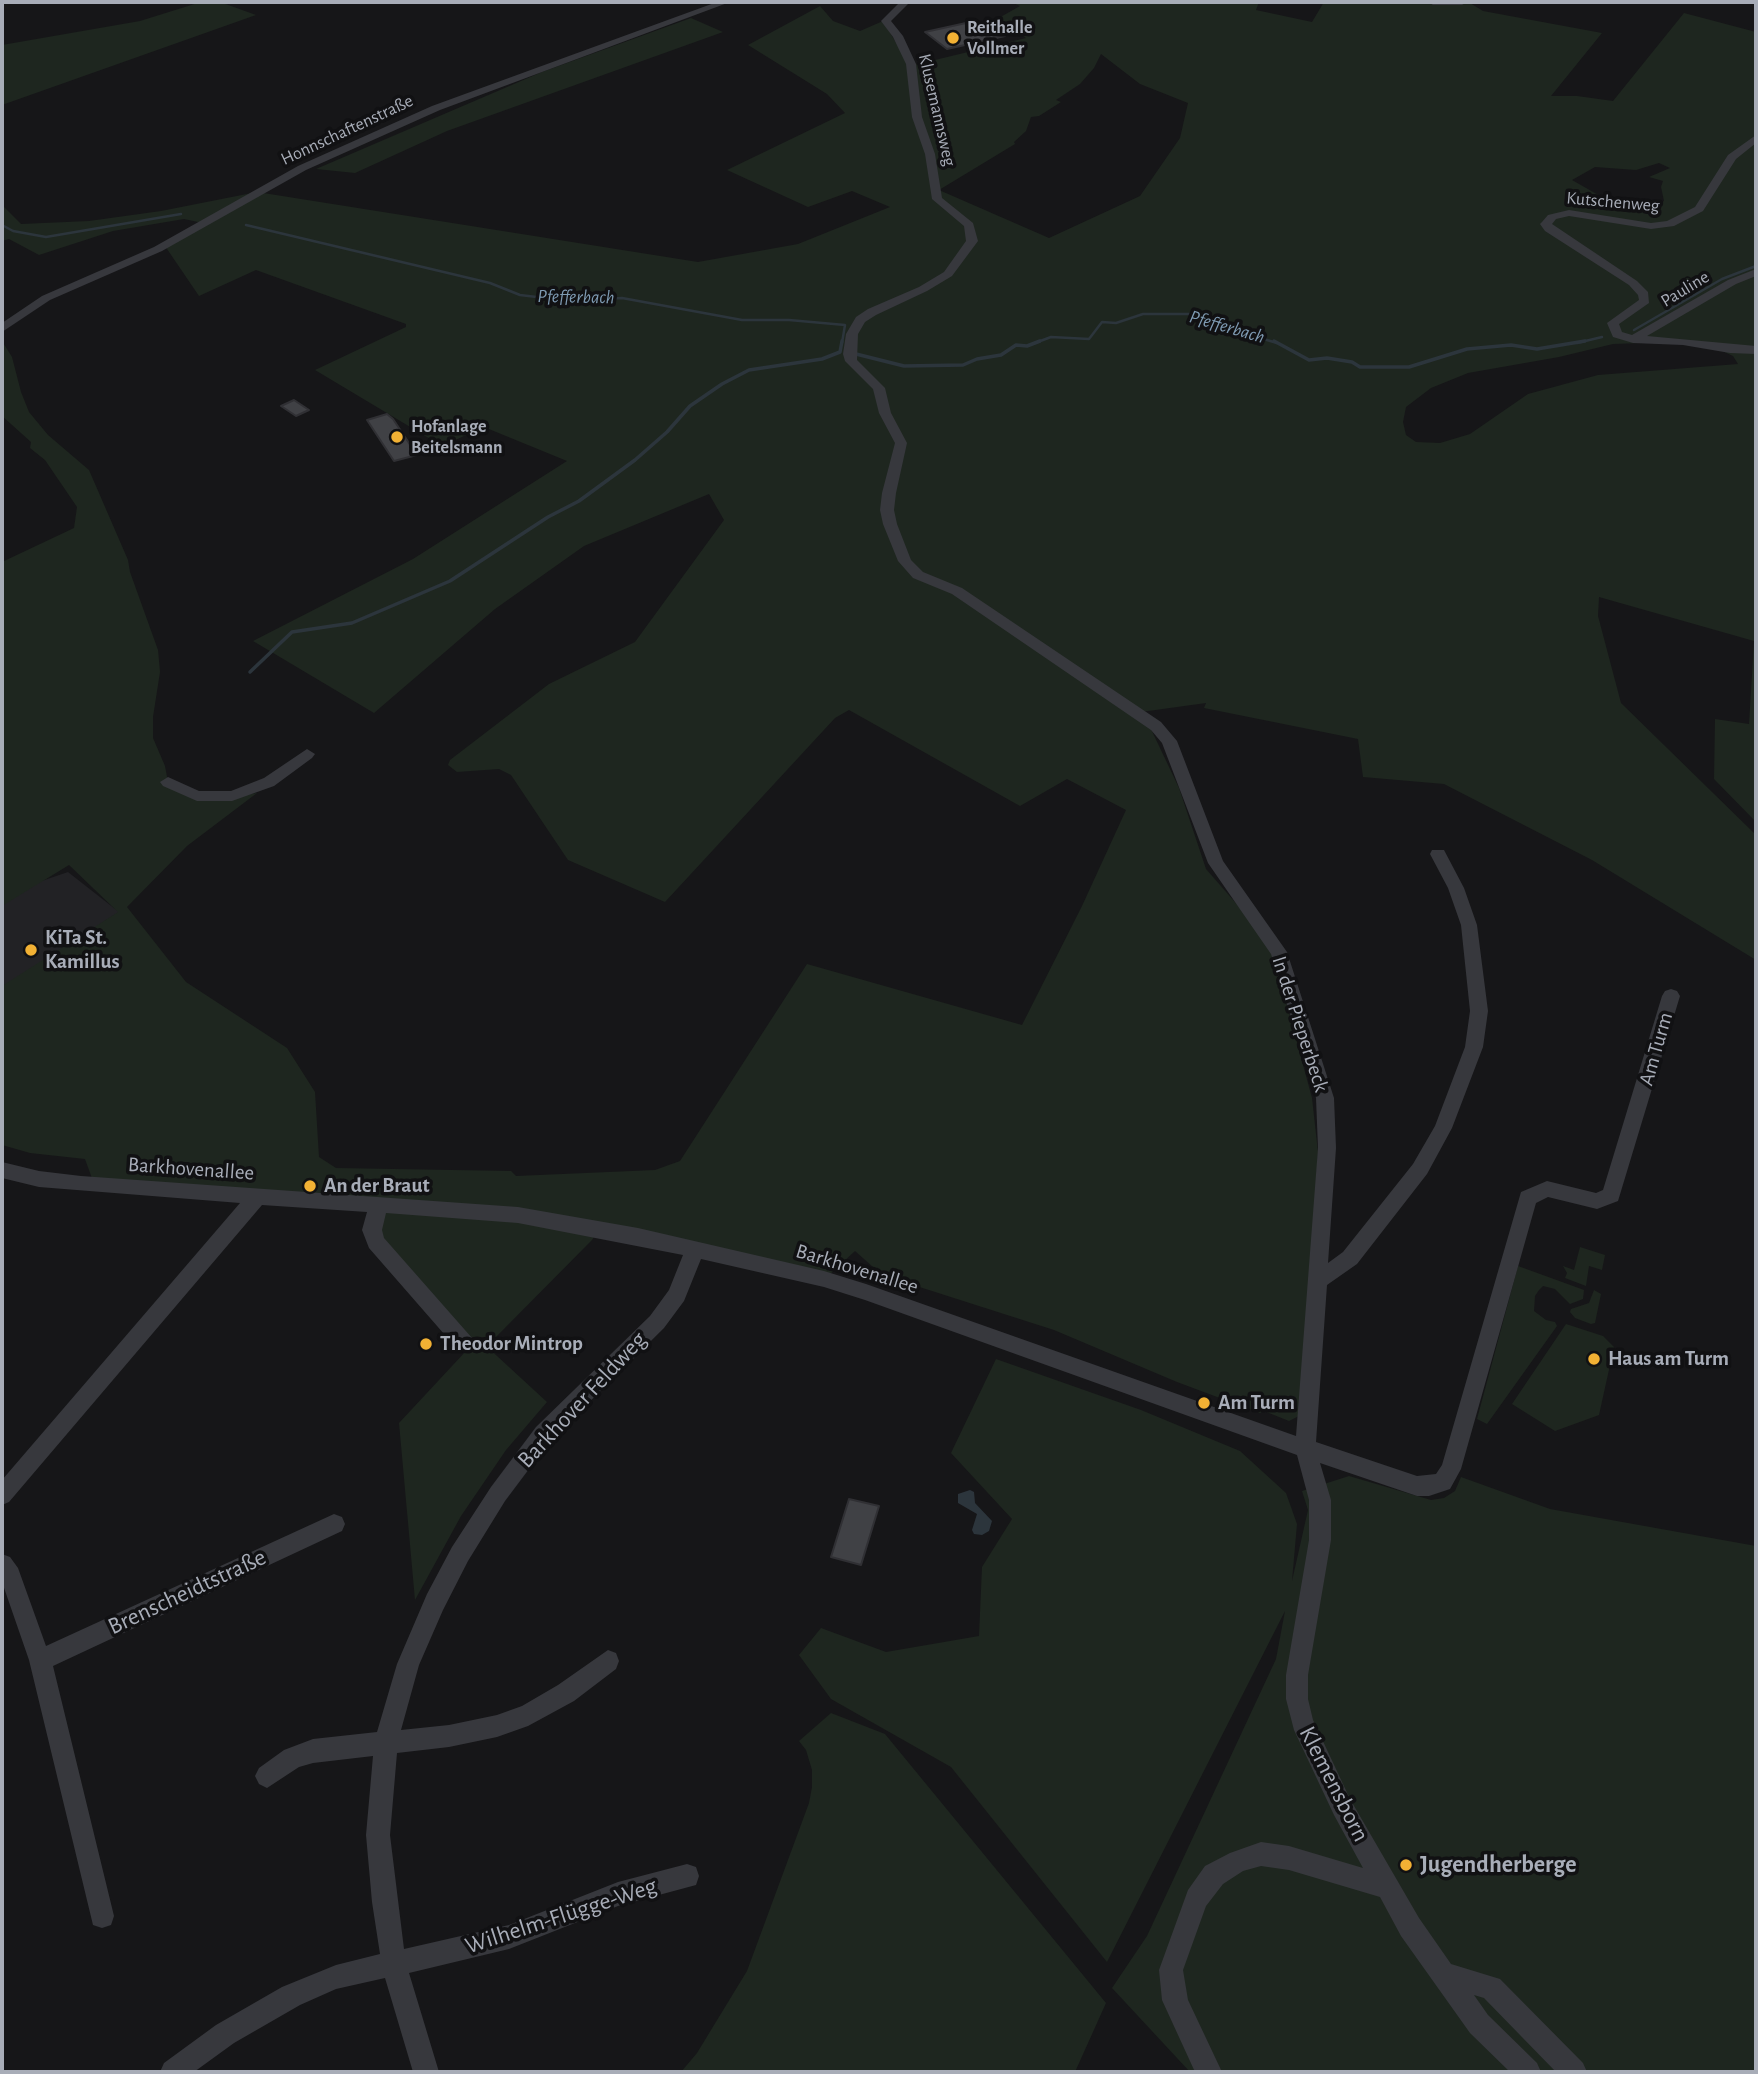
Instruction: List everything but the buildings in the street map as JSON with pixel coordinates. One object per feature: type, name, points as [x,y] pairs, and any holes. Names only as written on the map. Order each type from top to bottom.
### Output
[{"type":"street","name":"Honnschaftenstraße","points":[[2,328],[46,298],[158,249],[302,168],[436,108],[725,2]]},
{"type":"street","name":"Klusemannsweg","points":[[899,438],[886,413],[879,388],[851,361],[849,354],[852,334],[860,320],[872,312],[923,289],[948,274],[972,241],[969,225],[937,199],[930,154],[917,117],[911,64],[898,36],[886,21],[905,2]]},
{"type":"street","points":[[1433,2],[1462,2]]},
{"type":"street","name":"Kutschenweg","points":[[1633,339],[1617,334],[1613,323],[1645,302],[1643,291],[1549,229],[1546,222],[1556,215],[1569,213],[1651,226],[1670,224],[1699,209],[1732,157],[1756,138]]},
{"type":"street","name":"Pauline","points":[[1633,339],[1732,282],[1756,272]]},
{"type":"street","points":[[1633,339],[1694,342],[1730,349],[1756,350]]},
{"type":"street","name":"In der Pieperbeck","points":[[899,438],[901,450],[887,510],[897,543],[910,568],[918,575],[957,591],[1156,726],[1169,741],[1216,863],[1279,952],[1325,1098],[1328,1148],[1305,1448]]},
{"type":"street","points":[[168,782],[197,796],[232,796],[269,782],[307,754]]},
{"type":"street","points":[[1317,1281],[1350,1258],[1420,1169],[1443,1128],[1475,1047],[1479,1011],[1469,925],[1456,888],[1438,854]]},
{"type":"street","name":"Am Turm","points":[[1305,1448],[1417,1486],[1437,1485],[1448,1476],[1476,1387],[1523,1209],[1533,1193],[1547,1189],[1597,1201],[1611,1195],[1671,996]]},
{"type":"street","name":"Barkhovenallee","points":[[2,1170],[40,1179],[81,1184],[518,1214],[612,1230],[824,1279],[866,1292],[1305,1448]]},
{"type":"street","points":[[2,1495],[258,1196]]},
{"type":"street","points":[[378,1206],[372,1230],[376,1242],[465,1344]]},
{"type":"street","name":"Barkhover Feldweg","points":[[426,2072],[410,2025],[394,1963],[384,1902],[378,1835],[386,1741],[408,1664],[435,1602],[478,1524],[543,1434],[657,1322],[677,1295],[695,1249]]},
{"type":"street","name":"Klemensborn","points":[[1305,1448],[1320,1500],[1320,1540],[1297,1675],[1297,1699],[1302,1722],[1342,1807],[1410,1927],[1479,2024],[1528,2072]]},
{"type":"street","name":"Brenscheidtstraße","points":[[40,1660],[334,1524]]},
{"type":"street","points":[[2,1564],[17,1592],[40,1660],[102,1916]]},
{"type":"street","points":[[267,1776],[292,1758],[313,1751],[467,1733],[528,1715],[566,1693],[608,1661]]},
{"type":"street","points":[[1209,2072],[1190,2037],[1175,2000],[1171,1970],[1197,1899],[1214,1875],[1237,1861],[1261,1854],[1289,1858],[1387,1887]]},
{"type":"street","name":"Wilhelm-Flügge-Weg","points":[[173,2072],[225,2034],[291,1996],[335,1977],[509,1937],[618,1894],[687,1876]]},
{"type":"street","points":[[1443,1974],[1491,1988],[1574,2072]]},
{"type":"shaded area","points":[[201,2],[220,2],[256,15],[2,105],[2,45],[140,21]]},
{"type":"shaded area","points":[[1011,2],[1259,2],[1256,10],[1312,22],[1324,2],[1470,3],[1483,11],[1602,33],[1551,96],[1613,101],[1684,13],[1756,32],[1756,822],[1714,779],[1715,719],[1749,724],[1754,641],[1599,597],[1598,616],[1621,703],[1756,835],[1756,960],[1592,860],[1444,784],[1363,777],[1358,739],[1204,708],[1206,703],[1141,712],[976,609],[1150,727],[1179,788],[1206,869],[1248,917],[1273,954],[1312,1098],[1318,1152],[1303,1414],[1289,1421],[1264,1411],[1260,1413],[1177,1382],[1054,1330],[882,1275],[855,1251],[827,1277],[599,1229],[592,1240],[496,1337],[464,1337],[377,1242],[380,1208],[93,1181],[85,1159],[30,1153],[2,1145],[2,986],[118,912],[69,865],[2,906],[2,562],[74,528],[77,507],[45,460],[30,448],[31,442],[2,416],[2,341],[12,357],[29,412],[48,435],[89,470],[128,560],[158,650],[160,672],[153,717],[153,738],[165,766],[168,782],[187,794],[230,797],[257,793],[187,846],[127,907],[186,982],[287,1048],[315,1092],[319,1157],[336,1168],[511,1171],[516,1176],[655,1170],[680,1161],[807,964],[1022,1025],[1082,906],[1126,810],[1067,779],[1020,806],[849,710],[835,718],[665,902],[568,860],[511,775],[499,769],[457,772],[448,765],[450,760],[549,684],[635,642],[724,520],[709,494],[584,546],[495,609],[374,713],[253,641],[413,559],[567,461],[484,427],[442,446],[315,370],[406,327],[406,324],[256,270],[199,296],[165,246],[203,223],[184,219],[113,231],[39,255],[9,239],[2,241],[2,205],[21,224],[89,221],[161,211],[257,192],[698,262],[798,244],[890,207],[852,191],[808,207],[727,170],[845,113],[827,94],[748,45],[820,6],[833,21],[860,31],[883,21],[910,66],[1026,38],[997,19],[1020,6]],"holes":[[[1101,54],[1140,84],[1188,103],[1180,138],[1140,196],[1049,238],[939,190],[1015,144],[1026,131],[1031,117],[1039,116],[1061,102],[1056,100],[1080,84],[1094,68]],[[1659,163],[1670,168],[1649,177],[1663,181],[1661,187],[1664,201],[1655,207],[1637,209],[1616,205],[1572,180],[1595,167],[1636,170]],[[1673,342],[1720,350],[1733,356],[1738,364],[1598,375],[1528,394],[1470,434],[1440,443],[1416,442],[1406,435],[1403,422],[1406,407],[1431,388],[1468,373],[1559,357],[1613,344]]]},
{"type":"shaded area","points":[[691,18],[723,32],[447,131],[355,173],[316,169],[542,72]]},
{"type":"shaded area","name":"KiTa St. Kamillus","points":[[68,872],[119,912],[2,988],[2,898],[21,888]]},
{"type":"shaded area","points":[[1580,1247],[1605,1255],[1602,1270],[1589,1266],[1586,1286],[1565,1278],[1567,1273],[1563,1266],[1574,1270]]},
{"type":"shaded area","points":[[1518,1266],[1584,1290],[1583,1299],[1570,1304],[1555,1289],[1543,1286],[1539,1290],[1535,1296],[1534,1311],[1546,1320],[1555,1322],[1557,1326],[1487,1424],[1477,1419]]},
{"type":"shaded area","points":[[1594,1290],[1601,1294],[1595,1323],[1591,1324],[1575,1318],[1570,1312],[1571,1309],[1589,1303]]},
{"type":"shaded area","points":[[1566,1324],[1603,1336],[1614,1347],[1599,1415],[1555,1431],[1512,1404]]},
{"type":"shaded area","points":[[484,1344],[547,1402],[506,1450],[461,1516],[415,1600],[399,1423],[466,1351]]},
{"type":"shaded area","points":[[996,1359],[1141,1410],[1240,1451],[1286,1493],[1297,1524],[1292,1581],[1308,1510],[1302,1491],[1349,1476],[1431,1500],[1444,1498],[1455,1491],[1461,1477],[1550,1509],[1756,1546],[1756,2072],[1190,2072],[1112,1988],[1147,1936],[1276,1659],[1285,1611],[1107,1962],[951,1767],[831,1699],[799,1655],[821,1628],[886,1652],[979,1636],[982,1567],[1012,1519],[951,1453]]},
{"type":"shaded area","points":[[970,1490],[974,1492],[975,1503],[992,1521],[989,1531],[982,1535],[974,1534],[972,1530],[977,1514],[958,1503],[958,1494]]},
{"type":"shaded area","points":[[831,1713],[885,1734],[1106,2003],[1075,2072],[681,2072],[697,2053],[747,1971],[809,1803],[812,1770],[806,1750],[799,1741]]},
{"type":"waterway","name":"Pfefferbach","points":[[2,225],[13,231],[46,237],[181,214]]},
{"type":"waterway","name":"Pfefferbach","points":[[246,225],[490,283],[520,295],[570,301],[622,298],[742,320],[789,320],[845,325],[842,343]]},
{"type":"waterway","name":"Pfefferbach","points":[[1634,330],[1722,279],[1756,266]]},
{"type":"waterway","name":"Pfefferbach","points":[[1035,343],[1051,337],[1089,339],[1102,322],[1116,323],[1143,314],[1196,314],[1213,324],[1277,343]]},
{"type":"waterway","name":"Pfefferbach","points":[[1577,343],[1602,337]]},
{"type":"waterway","points":[[250,672],[292,632],[352,623],[450,581],[548,517],[579,501],[635,460],[667,432],[690,406],[722,384],[749,370],[822,359],[840,352],[842,341]]},
{"type":"waterway","name":"Pfefferbach","points":[[856,354],[904,366],[963,365],[977,359],[1001,355],[1016,345],[1027,346],[1040,341]]},
{"type":"waterway","name":"Pfefferbach","points":[[1274,341],[1309,360],[1327,358],[1352,362],[1360,367],[1409,367],[1467,349],[1511,345],[1537,349],[1585,341]]},
{"type":"place","name":"Reithalle Vollmer","points":[[953,38]]},
{"type":"place","name":"Hofanlage Beitelsmann","points":[[397,437]]},
{"type":"place","name":"KiTa St. Kamillus","points":[[31,950]]},
{"type":"place","name":"An der Braut","points":[[310,1186]]},
{"type":"place","name":"Theodor Mintrop","points":[[426,1344]]},
{"type":"place","name":"Haus am Turm","points":[[1594,1359]]},
{"type":"place","name":"Am Turm","points":[[1204,1403]]},
{"type":"place","name":"Jugendherberge","points":[[1406,1865]]}]
